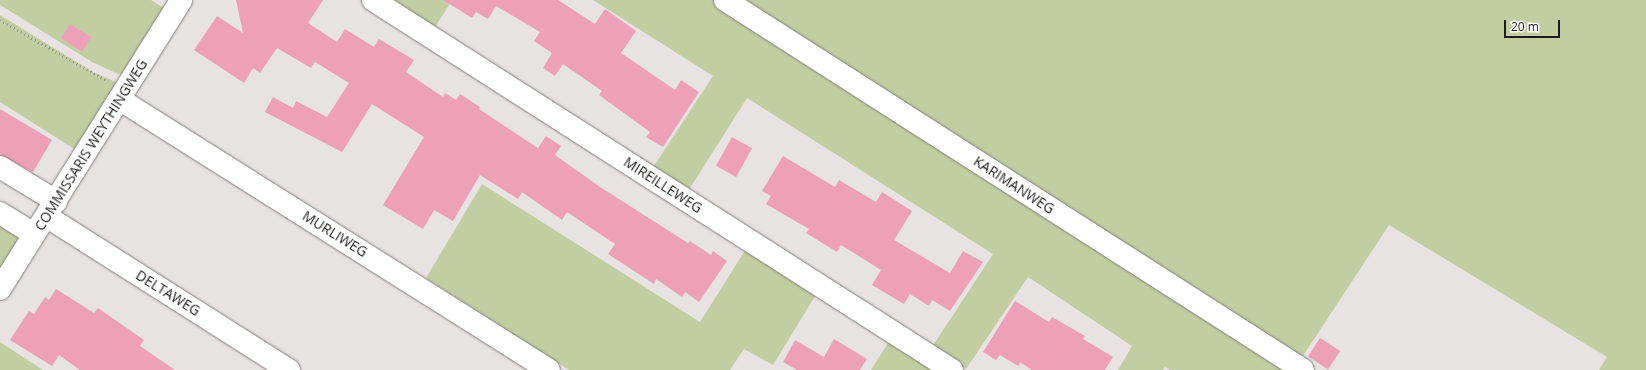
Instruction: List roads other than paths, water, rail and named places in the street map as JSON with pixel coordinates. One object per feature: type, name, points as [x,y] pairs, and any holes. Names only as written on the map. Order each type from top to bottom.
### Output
[{"type":"main road","name":"COMMISSARIS WEYTHINGWEG","points":[[0,289],[181,0]]},
{"type":"main road","name":"MIREILLEWEG","points":[[373,0],[952,370]]},
{"type":"main road","name":"KARIMANWEG","points":[[725,0],[1303,370]]},
{"type":"main road","name":"MURLIWEG","points":[[122,95],[549,370]]},
{"type":"main road","name":"DELTAWEG","points":[[0,167],[51,209],[289,370]]},
{"type":"main road","points":[[0,213],[34,234]]}]
